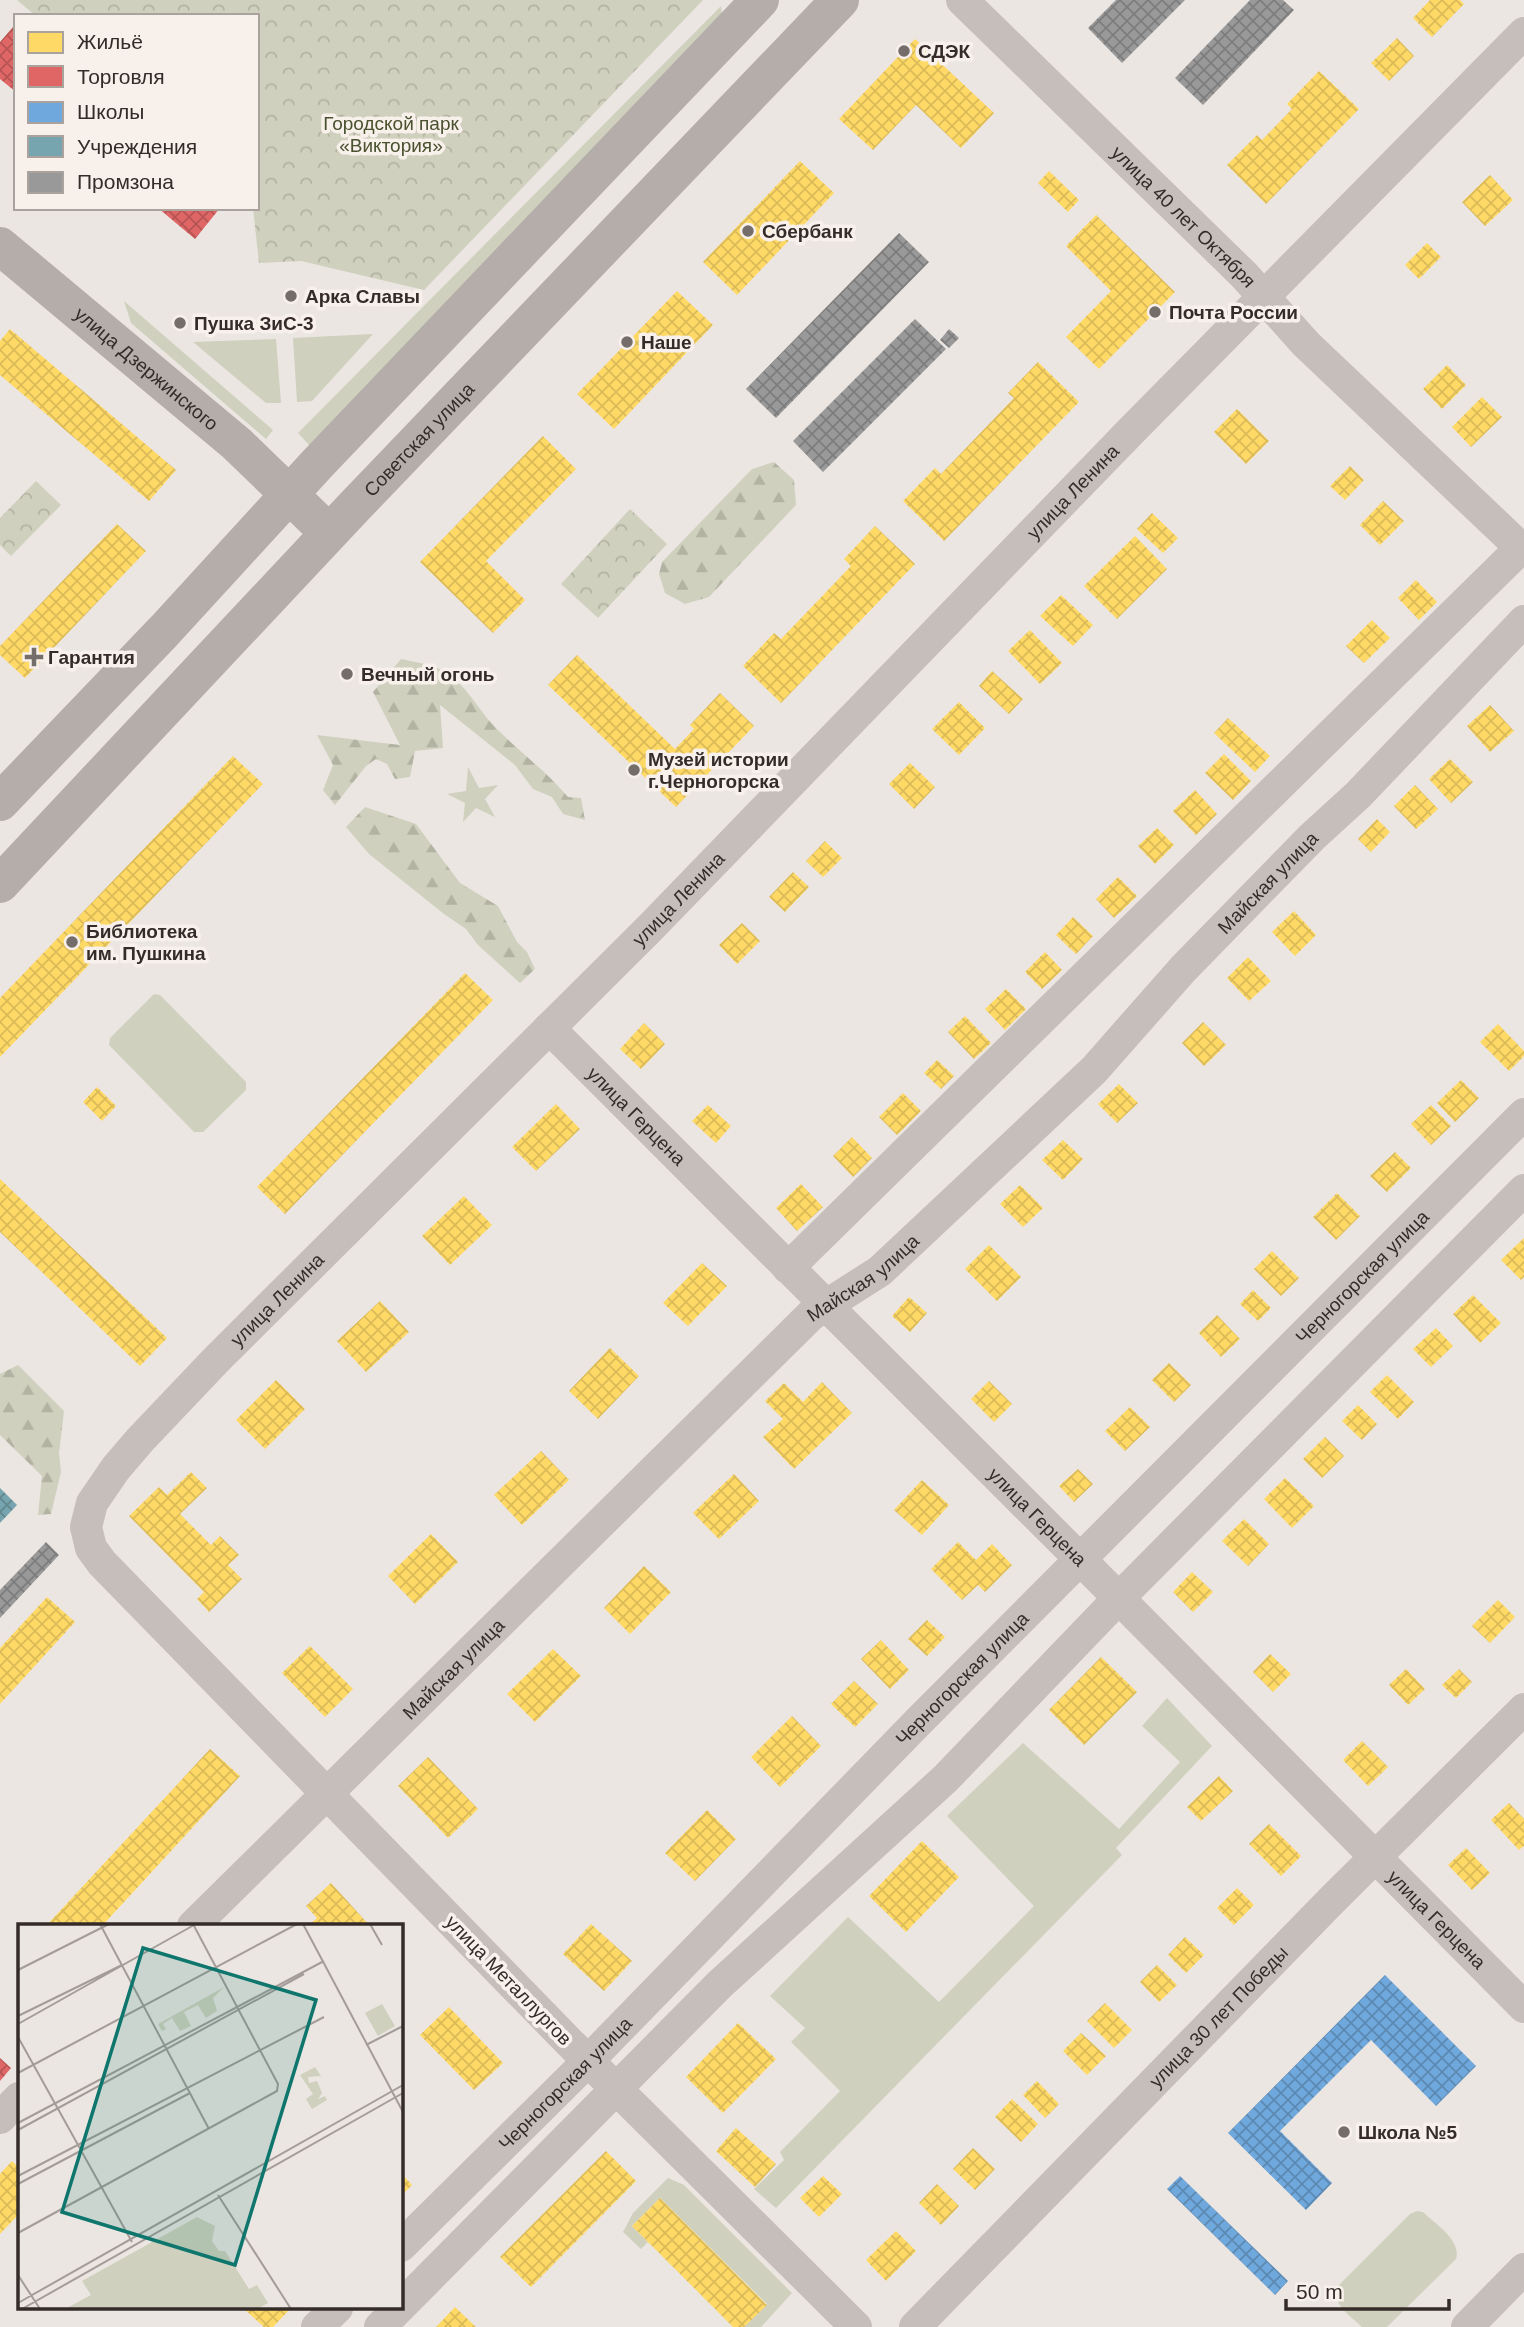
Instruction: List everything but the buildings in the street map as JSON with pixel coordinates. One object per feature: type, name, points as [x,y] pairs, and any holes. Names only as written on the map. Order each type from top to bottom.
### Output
[{"type":"main road","points":[[0,802],[760,0]]},
{"type":"main road","name":"Советская улица","points":[[0,884],[330,533],[840,0]]},
{"type":"main road","name":"улица Дзержинского","points":[[0,246],[237,444],[330,533]]},
{"type":"street","name":"улица 40 лет Октября","points":[[962,0],[1264,296],[1306,344],[1523,548]]},
{"type":"street","name":"улица Ленина","points":[[320,1786],[90,1548],[86,1528],[92,1503],[116,1468],[216,1360],[650,928],[1264,296],[1524,33]]},
{"type":"street","points":[[788,1268],[1523,548]]},
{"type":"street","name":"Майская улица","points":[[195,1924],[320,1786],[811,1315],[880,1271],[1094,1070],[1221,930],[1312,837],[1358,795],[1524,621]]},
{"type":"street","name":"улица Герцена","points":[[549,1028],[1524,2007]]},
{"type":"street","name":"Черногорская улица","points":[[402,2245],[588,2061],[919,1721],[1524,1114]]},
{"type":"street","points":[[402,2305],[719,1985],[945,1779],[1118,1599],[1524,1190]]},
{"type":"street","name":"улица 30 лет Победы","points":[[915,2327],[1524,1710]]},
{"type":"street","name":"улица Металлургов","points":[[320,1786],[588,2061],[856,2327]]},
{"type":"street","points":[[0,2118],[18,2099]]},
{"type":"street","points":[[1467,2327],[1524,2269]]},
{"type":"street","points":[[317,2327],[335,2310]]},
{"type":"street","points":[[380,2327],[397,2310]]},
{"type":"green space","name":"Городской парк «Виктория»","points":[[17,0],[703,0],[424,290],[301,261],[259,263],[253,210],[259,210],[259,14],[34,14]]},
{"type":"green space","points":[[721,6],[723,25],[313,449],[298,433]]},
{"type":"green space","points":[[124,301],[273,430],[266,439],[131,323]]},
{"type":"green space","points":[[373,334],[312,401],[297,402],[293,338]]},
{"type":"green space","points":[[276,339],[281,403],[266,403],[193,342]]},
{"type":"green space","points":[[774,462],[794,480],[796,505],[709,597],[685,604],[665,593],[659,574],[662,562],[752,469]]},
{"type":"green space","points":[[36,481],[61,505],[11,556],[0,545],[0,518]]},
{"type":"green space","points":[[630,509],[667,544],[598,618],[561,584]]},
{"type":"green space","points":[[401,659],[443,671],[459,683],[498,730],[568,797],[581,798],[585,820],[563,814],[552,797],[533,789],[515,765],[440,705],[443,748],[415,751],[410,777],[395,779],[387,764],[376,759],[366,766],[335,805],[323,790],[333,765],[317,735],[400,745],[373,692]]},
{"type":"green space","points":[[468,767],[479,788],[498,785],[485,799],[495,817],[476,808],[463,822],[465,803],[447,794],[466,791]]},
{"type":"green space","points":[[365,807],[416,824],[460,883],[498,906],[535,969],[520,983],[478,945],[466,929],[369,854],[346,827]]},
{"type":"green space","points":[[154,994],[160,995],[246,1082],[246,1090],[203,1132],[194,1132],[109,1045],[110,1038]]},
{"type":"green space","points":[[18,1365],[64,1411],[59,1453],[61,1472],[51,1514],[38,1515],[42,1476],[0,1435],[0,1374]]},
{"type":"green space","points":[[1167,1698],[1212,1746],[1116,1848],[1122,1855],[776,2208],[754,2189],[784,2160],[780,2152],[840,2091],[791,2042],[805,2028],[770,1996],[848,1917],[939,2002],[1034,1906],[947,1816],[1023,1743],[1119,1829],[1180,1762],[1142,1726]]},
{"type":"green space","points":[[668,2178],[684,2185],[792,2293],[761,2327],[744,2327],[767,2304],[660,2198],[632,2226],[648,2242],[641,2249],[623,2232],[633,2213]]},
{"type":"green space","points":[[1423,2212],[1451,2239],[1457,2252],[1456,2259],[1387,2327],[1362,2327],[1340,2305],[1336,2288],[1410,2214]]},
{"type":"place","name":"СДЭК","points":[[904,51]]},
{"type":"place","name":"Сбербанк","points":[[748,231]]},
{"type":"place","name":"Арка Славы","points":[[291,296]]},
{"type":"place","name":"Почта России","points":[[1155,312]]},
{"type":"place","name":"Пушка ЗиС-3","points":[[180,323]]},
{"type":"place","name":"Наше","points":[[627,342]]},
{"type":"place","name":"Гарантия","points":[[34,657]]},
{"type":"place","name":"Вечный огонь","points":[[347,674]]},
{"type":"place","name":"Музей истории г.Черногорска","points":[[634,770]]},
{"type":"place","name":"Библиотека им. Пушкина","points":[[72,942]]},
{"type":"place","name":"Школа №5","points":[[1344,2132]]}]
